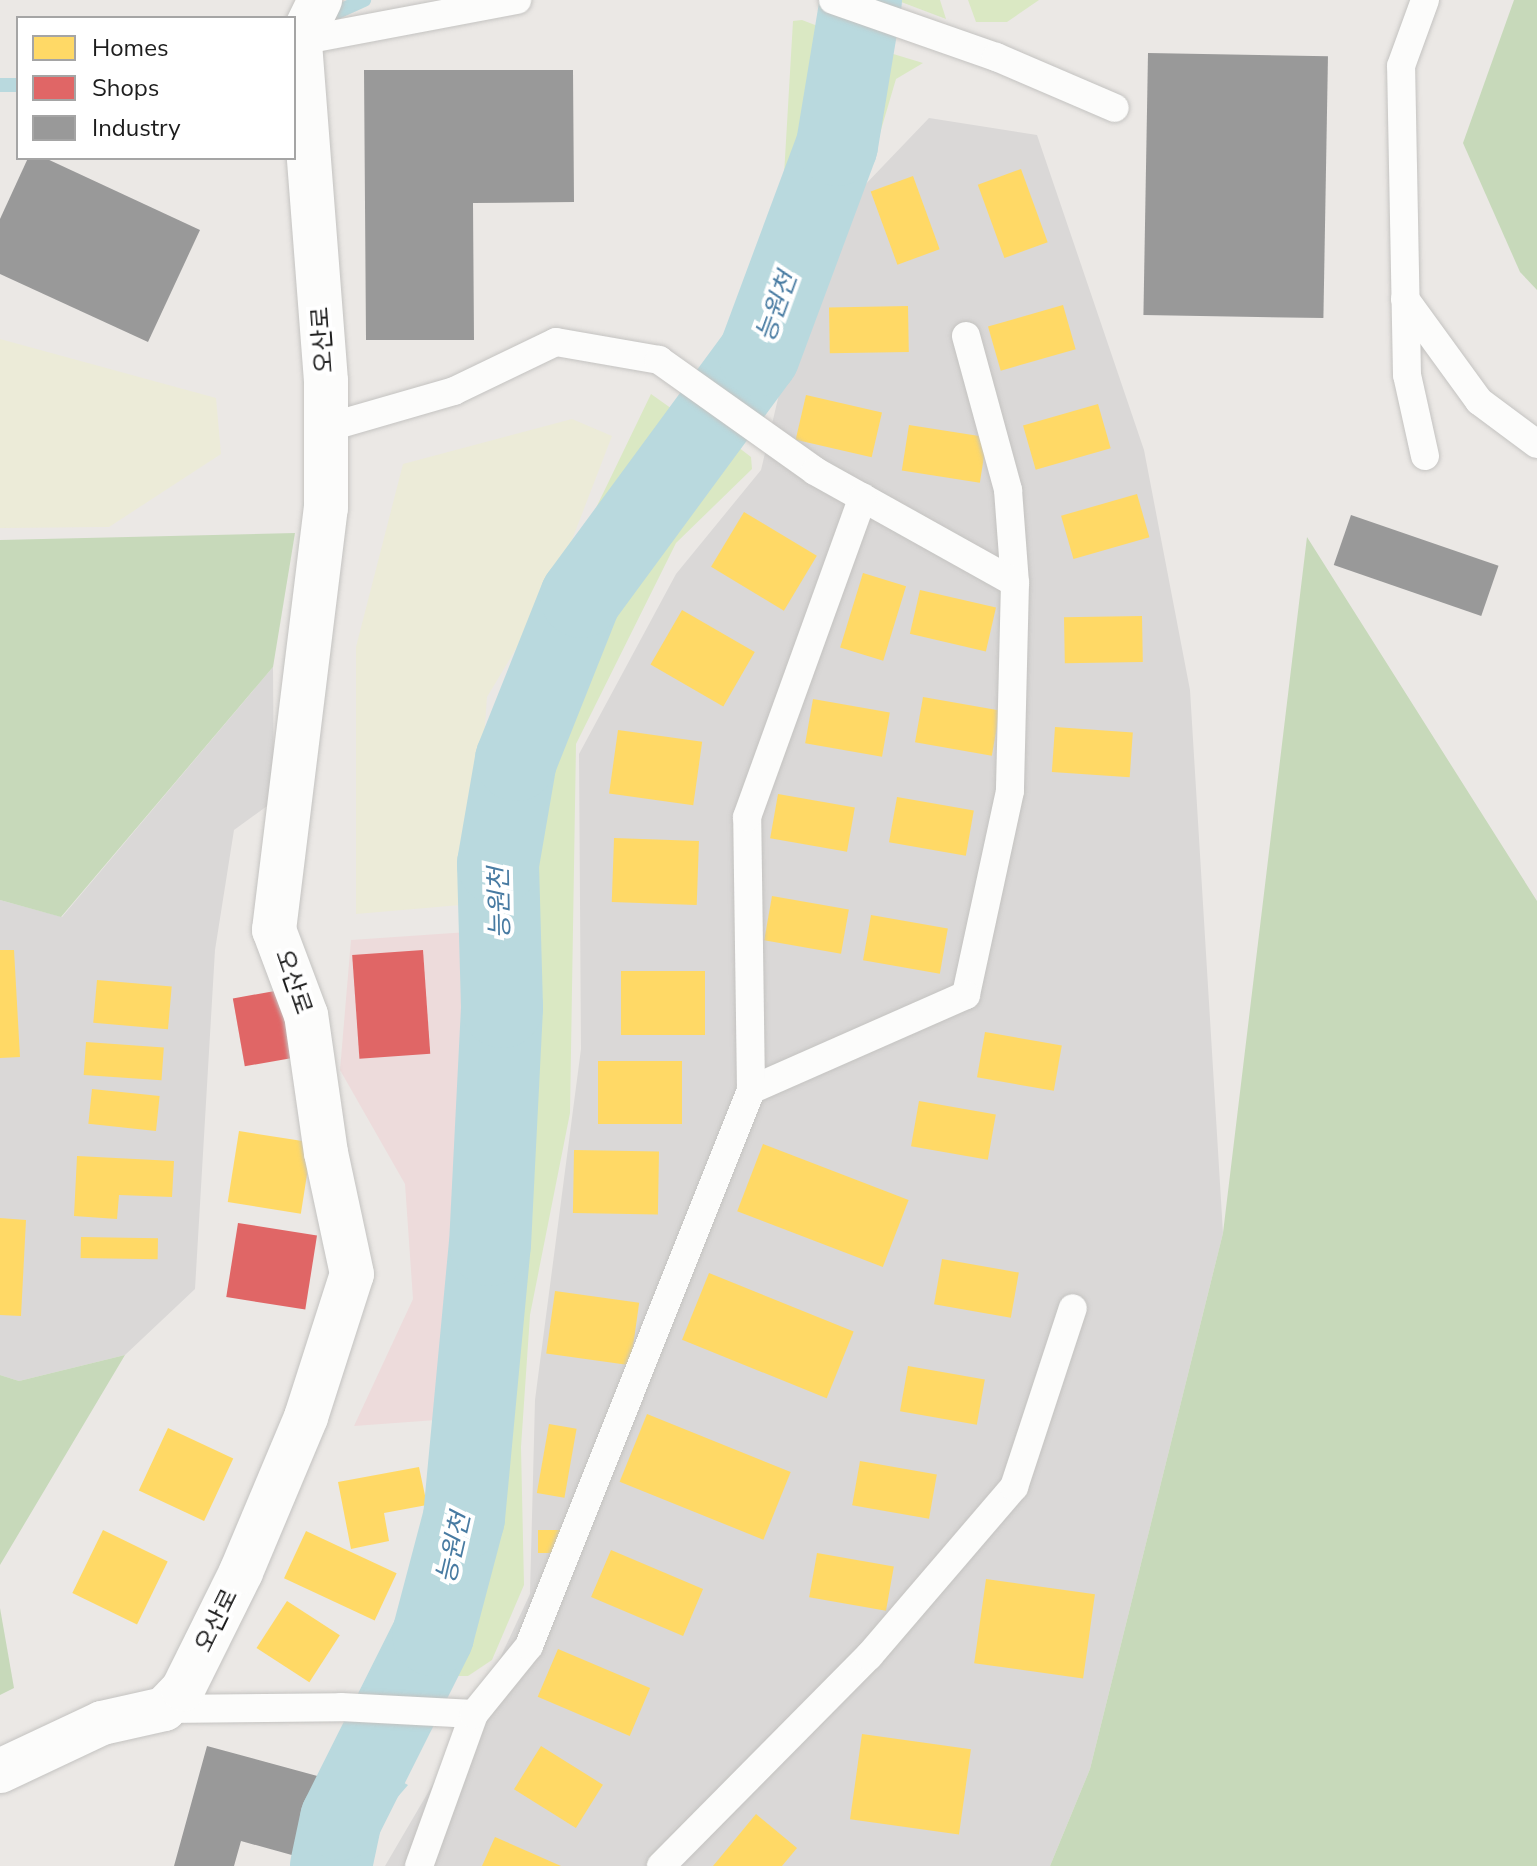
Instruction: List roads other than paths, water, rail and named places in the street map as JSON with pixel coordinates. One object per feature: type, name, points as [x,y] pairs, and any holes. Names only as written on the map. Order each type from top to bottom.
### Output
[{"type":"street","name":"오산로","points":[[164,1709],[183,1689],[241,1572],[306,1417],[352,1274],[326,1153],[306,1015],[274,930],[326,508],[326,428],[307,26]]},
{"type":"street","points":[[0,1771],[102,1723],[164,1709]]},
{"type":"lane","points":[[307,26],[517,0]]},
{"type":"lane","points":[[833,0],[996,57],[1115,108]]},
{"type":"lane","points":[[1425,0],[1401,66],[1407,375],[1425,456]]},
{"type":"lane","points":[[1405,299],[1479,401],[1537,444]]},
{"type":"lane","points":[[751,1090],[966,995],[1010,791],[1015,583],[1008,490],[966,336]]},
{"type":"lane","points":[[326,428],[454,391],[556,342],[659,360],[815,471],[1015,583]]},
{"type":"lane","points":[[419,1866],[474,1714],[529,1646],[751,1090],[747,817],[863,497]]},
{"type":"lane","points":[[661,1866],[869,1656],[1014,1487],[1073,1308]]},
{"type":"lane","points":[[164,1709],[341,1707],[474,1714]]},
{"type":"water","points":[[345,1751],[408,1785],[383,1814],[364,1866],[323,1866]]},
{"type":"waterway","points":[[324,18],[364,0]]},
{"type":"waterway","name":"능원천","points":[[331,1866],[341,1819],[433,1635],[464,1518],[490,1245],[502,1007],[498,864],[516,760],[581,597],[759,355],[837,145],[861,0]]},
{"type":"waterway","points":[[0,85],[16,85]]}]
